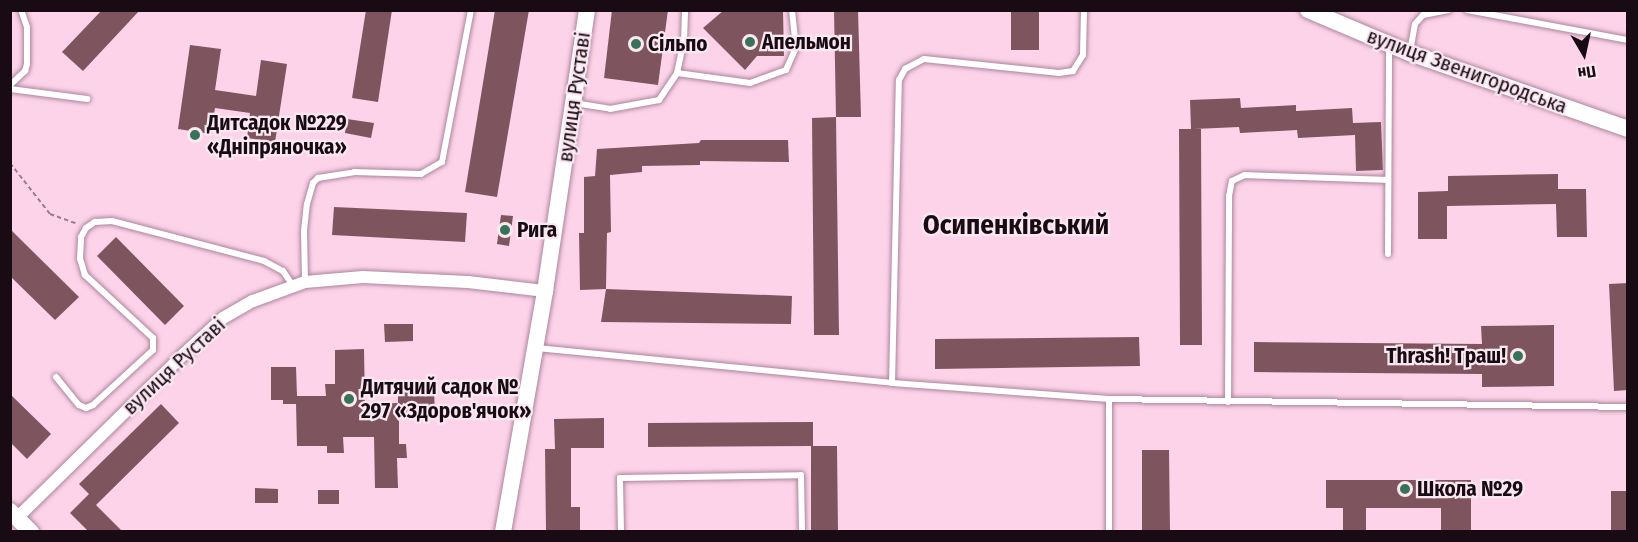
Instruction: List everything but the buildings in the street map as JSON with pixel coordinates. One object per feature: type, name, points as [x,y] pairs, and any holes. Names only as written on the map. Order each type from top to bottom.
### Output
[{"type":"street","name":"вулиця Руставі","points":[[503,531],[536,348],[587,10]]},
{"type":"street","name":"вулиця Звенигородська","points":[[1308,10],[1410,53],[1628,129]]},
{"type":"street","name":"вулиця Руставі","points":[[13,517],[223,318],[253,301],[300,284],[363,277],[468,282],[545,291]]},
{"type":"street","points":[[13,517],[31,531]]},
{"type":"lane","points":[[10,87],[25,71],[27,64],[27,27],[21,10]]},
{"type":"lane","points":[[300,284],[307,204],[313,183],[318,178],[354,172],[421,174],[442,162],[471,10]]},
{"type":"lane","points":[[573,103],[610,109],[659,100],[677,73],[684,41],[685,10]]},
{"type":"lane","points":[[677,73],[750,83],[786,70],[796,48],[792,10]]},
{"type":"lane","points":[[892,383],[899,80],[905,69],[924,59],[1059,73],[1073,71],[1083,55],[1084,10]]},
{"type":"lane","points":[[1410,53],[1415,24],[1419,19],[1423,15],[1449,10]]},
{"type":"lane","points":[[1467,10],[1628,40]]},
{"type":"lane","points":[[1388,254],[1389,43]]},
{"type":"lane","points":[[10,87],[87,99]]},
{"type":"lane","points":[[1228,402],[1229,196],[1232,181],[1245,175],[1387,180]]},
{"type":"lane","points":[[56,377],[79,405],[86,408],[93,405],[153,350],[153,338],[85,275],[79,249],[81,237],[86,228],[95,222],[112,220],[264,261],[283,271],[300,284]]},
{"type":"lane","points":[[536,348],[892,383],[1109,399],[1628,407]]},
{"type":"lane","points":[[1109,399],[1110,531]]},
{"type":"lane","points":[[621,531],[620,478],[801,475],[802,531]]},
{"type":"path","points":[[10,163],[50,214],[86,228]]},
{"type":"place","name":"Апельмон","points":[[750,42]]},
{"type":"place","name":"Сільпо","points":[[636,44]]},
{"type":"place","name":"Дитсадок №229 «Дніпряночка»","points":[[195,135]]},
{"type":"place","name":"Рига","points":[[505,230]]},
{"type":"place","name":"Thrash! Траш!","points":[[1518,356]]},
{"type":"place","name":"Дитячий садок № 297 «Здоров'ячок»","points":[[349,399]]},
{"type":"place","name":"Школа №29","points":[[1405,489]]},
{"type":"district","name":"Осипенківський","points":[[1016,226]]}]
